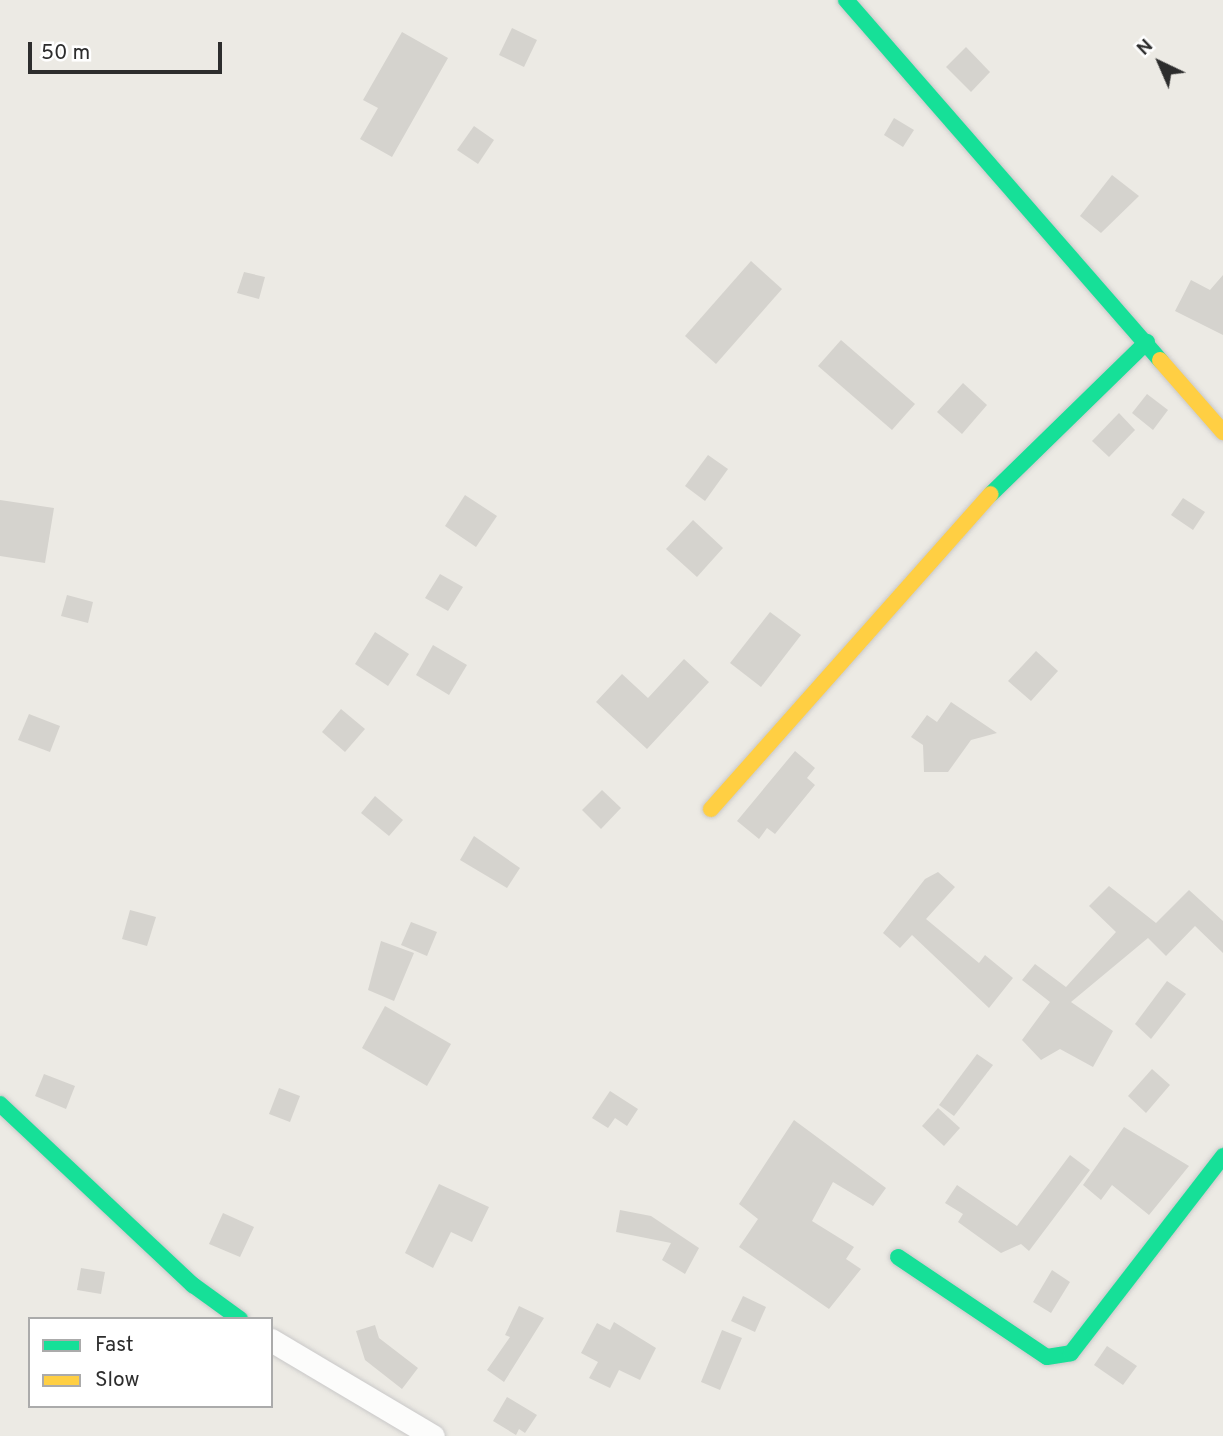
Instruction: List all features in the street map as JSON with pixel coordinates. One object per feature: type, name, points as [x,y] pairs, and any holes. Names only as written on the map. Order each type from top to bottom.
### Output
[{"type":"street","points":[[846,0],[1223,432]]},
{"type":"street","points":[[711,809],[996,489],[1147,342]]},
{"type":"street","points":[[0,1104],[193,1285],[237,1317]]},
{"type":"street","points":[[898,1256],[1047,1357],[1071,1353],[1223,1156]]},
{"type":"street","points":[[273,1341],[433,1436]]},
{"type":"building","points":[[512,28],[537,40],[524,67],[499,55]]},
{"type":"building","points":[[402,32],[448,58],[392,157],[360,139],[378,108],[363,100]]},
{"type":"building","points":[[966,47],[990,72],[971,92],[946,67]]},
{"type":"building","points":[[894,118],[914,130],[903,147],[884,135]]},
{"type":"building","points":[[474,126],[494,140],[478,164],[457,150]]},
{"type":"building","points":[[1112,175],[1139,196],[1101,233],[1080,216]]},
{"type":"building","points":[[751,261],[782,289],[716,364],[685,336]]},
{"type":"building","points":[[244,272],[265,277],[259,299],[237,293]]},
{"type":"building","points":[[1223,275],[1223,335],[1175,311],[1191,280],[1210,290]]},
{"type":"building","points":[[841,340],[915,404],[892,430],[818,366]]},
{"type":"building","points":[[963,383],[987,405],[962,434],[937,412]]},
{"type":"building","points":[[1147,394],[1168,410],[1153,430],[1132,413]]},
{"type":"building","points":[[1119,413],[1135,430],[1109,457],[1092,441]]},
{"type":"building","points":[[708,455],[728,469],[705,501],[685,486]]},
{"type":"building","points":[[465,495],[497,516],[476,547],[445,526]]},
{"type":"building","points":[[1183,498],[1205,512],[1193,530],[1171,515]]},
{"type":"building","points":[[0,500],[54,508],[45,563],[0,556]]},
{"type":"building","points":[[693,520],[723,548],[697,577],[666,549]]},
{"type":"building","points":[[440,574],[463,587],[448,611],[425,598]]},
{"type":"building","points":[[67,595],[93,602],[88,623],[61,616]]},
{"type":"building","points":[[770,612],[801,635],[761,687],[730,663]]},
{"type":"building","points":[[375,632],[409,654],[388,686],[355,664]]},
{"type":"building","points":[[433,645],[467,665],[449,695],[416,675]]},
{"type":"building","points":[[1036,651],[1058,671],[1031,701],[1008,681]]},
{"type":"building","points":[[684,659],[709,682],[647,749],[596,702],[622,674],[648,698]]},
{"type":"building","points":[[951,702],[997,733],[971,740],[948,772],[924,772],[923,745],[911,737],[927,715],[937,722]]},
{"type":"building","points":[[341,709],[365,729],[345,752],[322,732]]},
{"type":"building","points":[[29,714],[60,726],[50,752],[18,740]]},
{"type":"building","points":[[795,751],[815,768],[807,778],[815,785],[775,834],[767,828],[759,839],[737,821]]},
{"type":"building","points":[[602,790],[621,808],[601,829],[582,810]]},
{"type":"building","points":[[375,796],[403,820],[389,836],[361,813]]},
{"type":"building","points":[[474,836],[520,868],[507,888],[460,860]]},
{"type":"building","points":[[938,872],[955,887],[926,919],[979,963],[985,955],[1013,978],[989,1008],[912,935],[900,948],[883,933],[925,879]]},
{"type":"building","points":[[1109,886],[1156,923],[1189,890],[1223,921],[1223,953],[1195,926],[1166,956],[1148,938],[1071,1002],[1113,1031],[1093,1067],[1060,1049],[1041,1060],[1022,1040],[1050,1002],[1022,980],[1035,964],[1066,987],[1116,932],[1089,906]]},
{"type":"building","points":[[130,910],[156,917],[147,946],[122,939]]},
{"type":"building","points":[[411,922],[437,932],[427,956],[401,945]]},
{"type":"building","points":[[381,941],[414,953],[394,1001],[368,990]]},
{"type":"building","points":[[1167,981],[1186,994],[1151,1039],[1135,1024]]},
{"type":"building","points":[[385,1006],[451,1044],[427,1086],[362,1048]]},
{"type":"building","points":[[977,1054],[993,1065],[954,1116],[939,1105]]},
{"type":"building","points":[[1152,1069],[1170,1085],[1146,1113],[1128,1096]]},
{"type":"building","points":[[44,1074],[75,1086],[66,1109],[35,1096]]},
{"type":"building","points":[[279,1088],[300,1096],[290,1122],[269,1114]]},
{"type":"building","points":[[610,1091],[638,1109],[627,1126],[615,1118],[608,1128],[592,1118]]},
{"type":"building","points":[[938,1108],[960,1128],[944,1146],[922,1126]]},
{"type":"building","points":[[794,1120],[886,1188],[873,1206],[833,1182],[812,1221],[854,1247],[846,1259],[861,1269],[829,1309],[739,1247],[758,1219],[739,1204]]},
{"type":"building","points":[[1124,1127],[1189,1166],[1149,1215],[1112,1185],[1101,1200],[1083,1185]]},
{"type":"building","points":[[1070,1155],[1090,1170],[1029,1251],[1021,1244],[1001,1253],[958,1222],[963,1214],[945,1203],[957,1185],[1017,1226]]},
{"type":"building","points":[[439,1184],[489,1207],[472,1242],[451,1232],[433,1268],[405,1253]]},
{"type":"building","points":[[620,1210],[651,1216],[699,1248],[685,1274],[662,1260],[671,1243],[616,1232]]},
{"type":"building","points":[[223,1213],[254,1227],[240,1257],[209,1244]]},
{"type":"building","points":[[81,1268],[105,1272],[101,1294],[77,1290]]},
{"type":"building","points":[[1052,1270],[1070,1282],[1051,1313],[1033,1302]]},
{"type":"building","points":[[743,1296],[766,1307],[755,1332],[731,1321]]},
{"type":"building","points":[[519,1306],[544,1318],[504,1382],[487,1370],[510,1337],[505,1335]]},
{"type":"building","points":[[614,1322],[656,1348],[640,1380],[619,1370],[610,1388],[589,1378],[598,1362],[581,1353],[597,1323],[610,1330]]},
{"type":"building","points":[[375,1325],[379,1338],[418,1368],[402,1389],[365,1360],[356,1331]]},
{"type":"building","points":[[722,1330],[742,1338],[720,1390],[701,1382]]},
{"type":"building","points":[[1107,1346],[1137,1366],[1123,1385],[1094,1365]]},
{"type":"building","points":[[507,1397],[537,1415],[525,1433],[519,1429],[516,1435],[493,1421]]},
{"type":"traffic: fast","points":[[846,0],[1160,360]]},
{"type":"traffic: fast","points":[[991,494],[1147,342]]},
{"type":"traffic: fast","points":[[0,1104],[193,1285],[237,1317]]},
{"type":"traffic: fast","points":[[898,1257],[1047,1357],[1071,1353],[1223,1156]]},
{"type":"traffic: slow","points":[[1160,360],[1223,432]]},
{"type":"traffic: slow","points":[[711,809],[991,494]]}]
